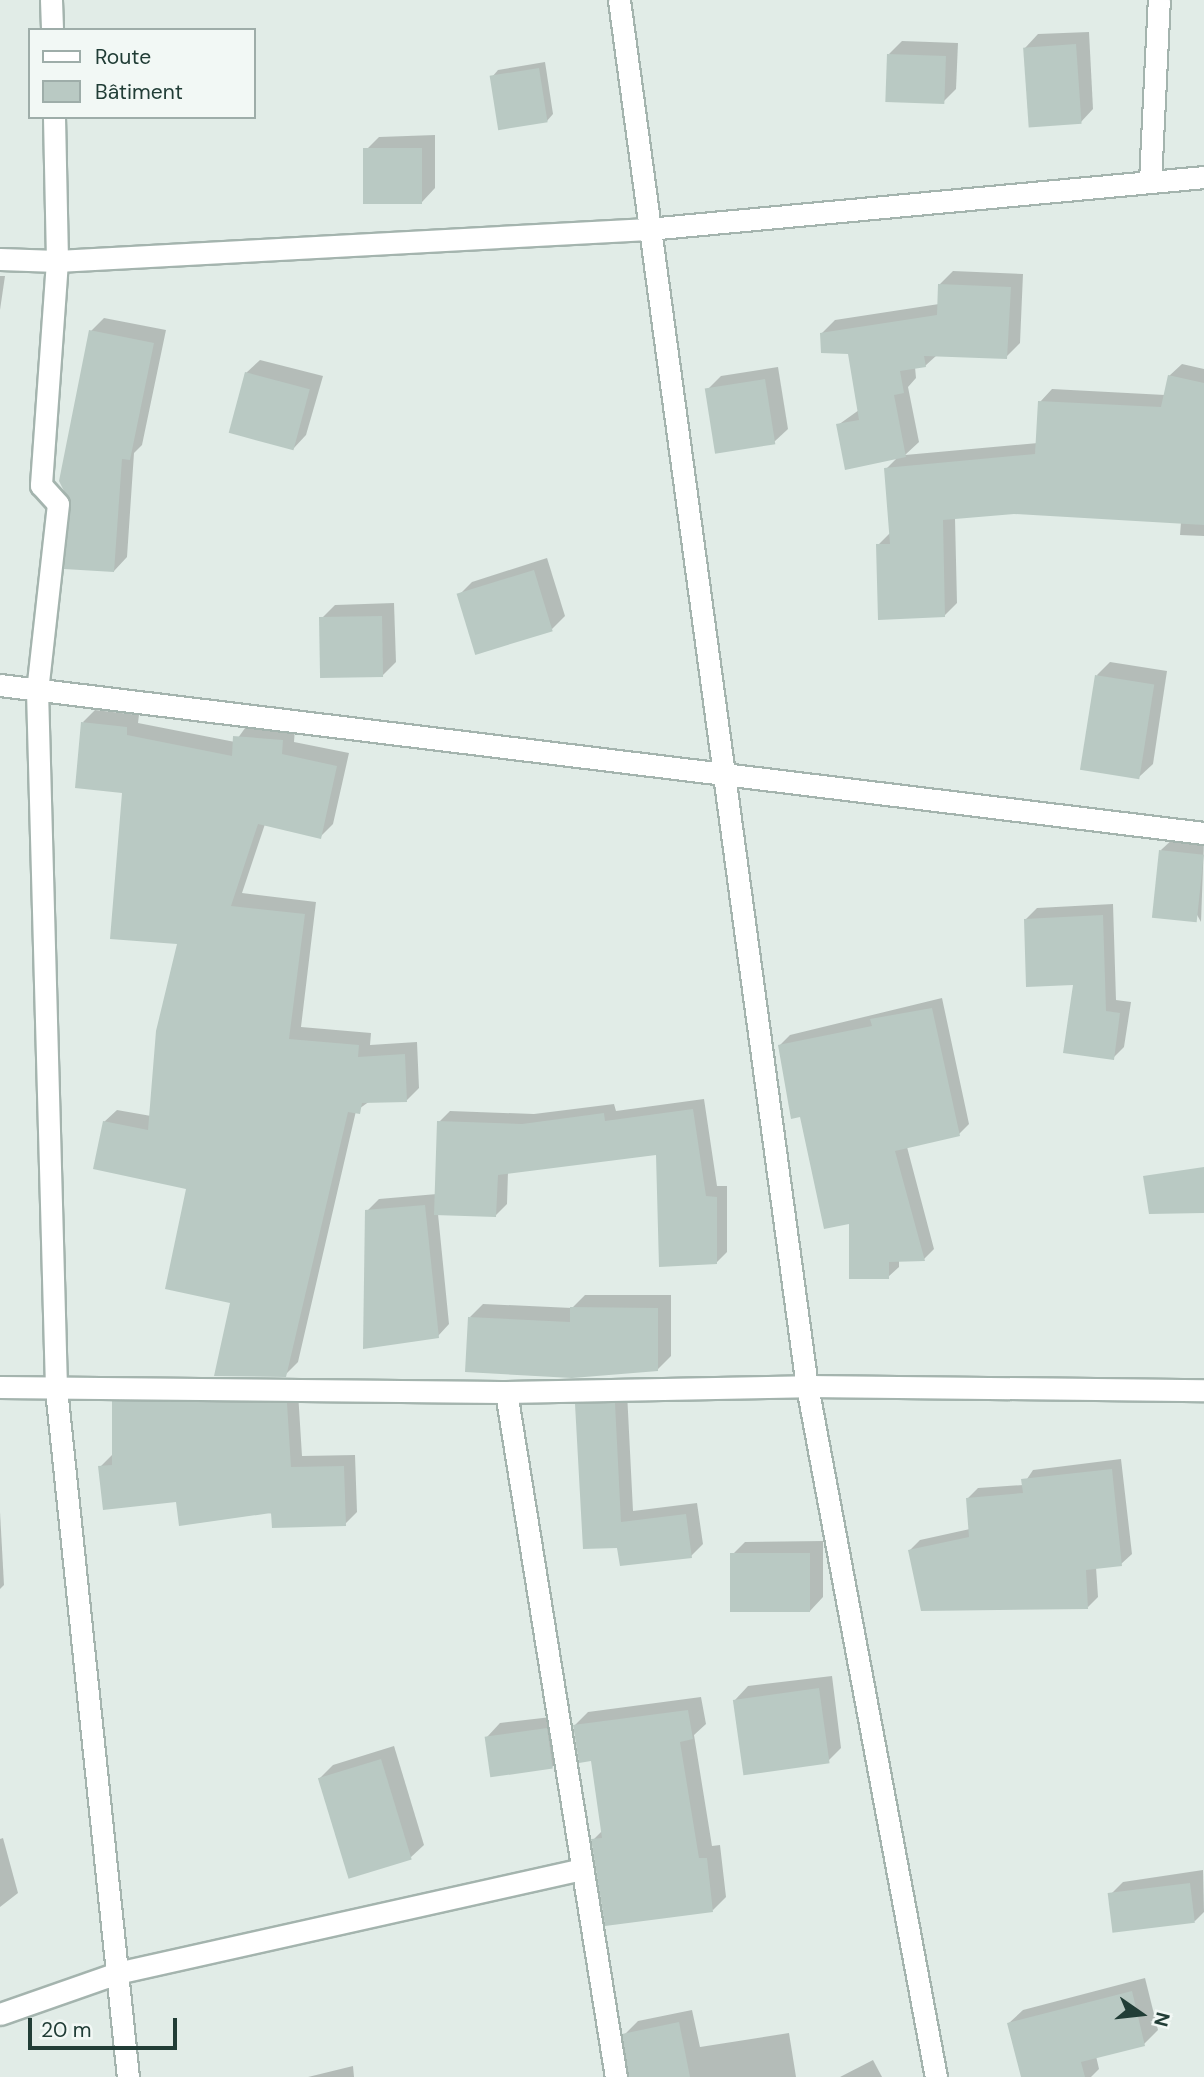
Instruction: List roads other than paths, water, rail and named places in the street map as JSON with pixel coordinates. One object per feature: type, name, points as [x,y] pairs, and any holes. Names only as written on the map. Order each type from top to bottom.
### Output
[{"type":"street","points":[[51,0],[52,28]]},
{"type":"street","points":[[619,0],[807,1386],[936,2077]]},
{"type":"street","points":[[1150,181],[1159,0]]},
{"type":"street","points":[[54,119],[57,261],[41,485],[58,504],[37,690],[56,1389],[128,2077]]},
{"type":"street","points":[[0,259],[57,261],[648,229],[1204,177]]},
{"type":"street","points":[[0,685],[723,776],[1204,833]]},
{"type":"street","points":[[0,1387],[506,1392],[807,1386],[1204,1390]]},
{"type":"street","points":[[506,1392],[616,2077]]},
{"type":"street","points":[[0,2014],[117,1973],[582,1868]]}]
